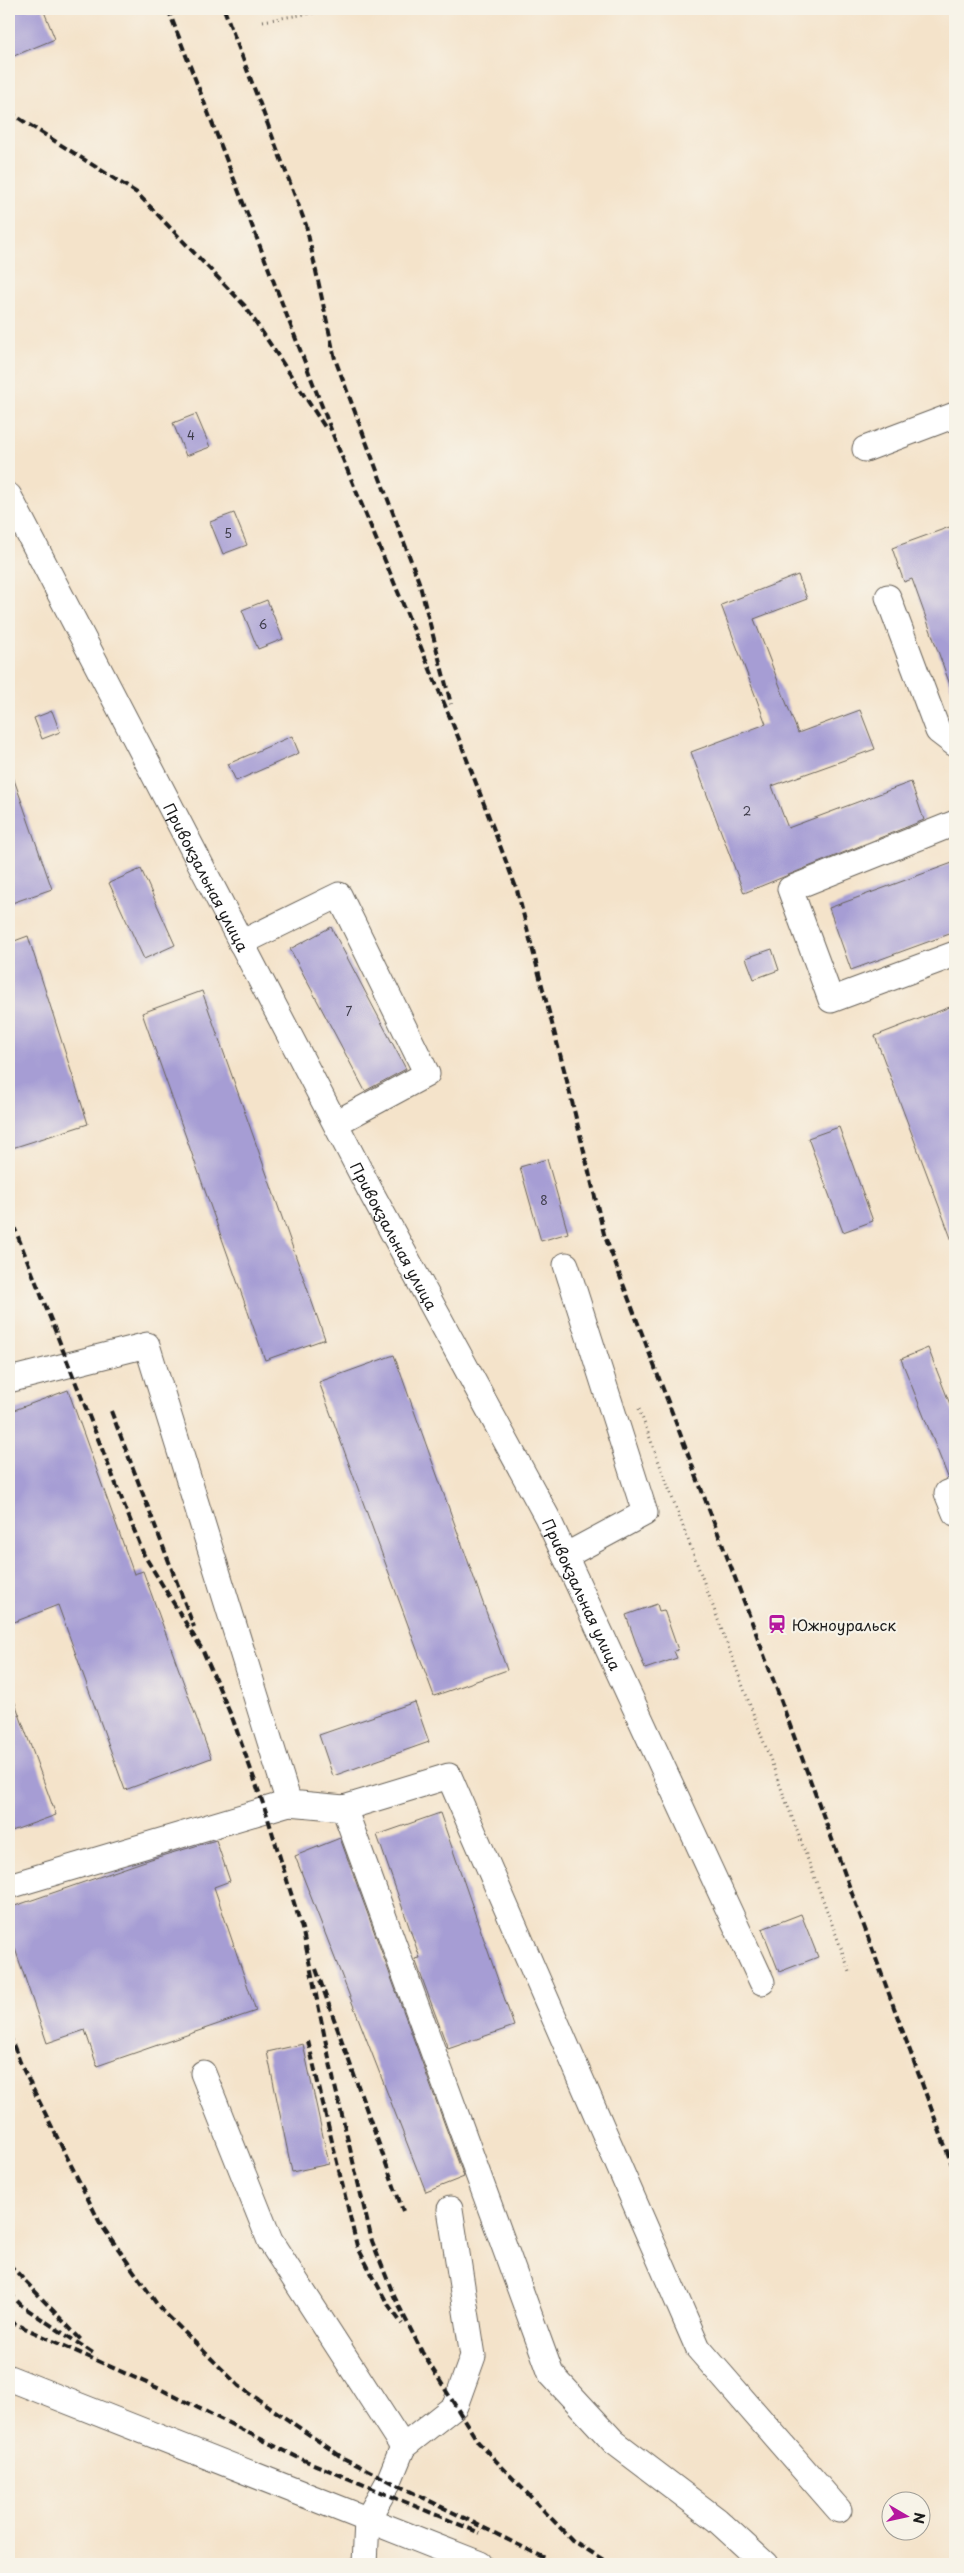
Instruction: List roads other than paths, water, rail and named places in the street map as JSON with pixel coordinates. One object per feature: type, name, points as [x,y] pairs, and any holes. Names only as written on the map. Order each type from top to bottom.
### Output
[{"type":"street","points":[[865,449],[955,415]]},
{"type":"street","name":"Привокзальная улица","points":[[9,496],[241,943],[547,1518],[762,1982]]},
{"type":"street","points":[[888,597],[938,730],[955,744]]},
{"type":"street","points":[[955,823],[790,888],[831,1000],[955,954]]},
{"type":"street","points":[[241,943],[339,894],[427,1074],[336,1123]]},
{"type":"street","points":[[565,1556],[645,1513],[566,1264]]},
{"type":"street","points":[[9,1380],[147,1345],[289,1803]]},
{"type":"street","points":[[955,1490],[947,1493],[955,1513]]},
{"type":"street","points":[[9,1886],[289,1803],[344,1808],[449,1776],[698,2348],[839,2510]]},
{"type":"street","points":[[344,1808],[551,2374],[614,2442],[717,2520],[765,2564]]},
{"type":"street","points":[[204,2073],[270,2241],[403,2447]]},
{"type":"street","points":[[366,2564],[367,2520],[389,2481],[403,2447],[455,2406],[473,2356],[450,2209]]},
{"type":"street","points":[[9,2378],[480,2564]]},
{"type":"railway","points":[[168,9],[337,445],[461,744],[517,890],[566,1077],[604,1234],[753,1625],[955,2173]]},
{"type":"railway","points":[[224,9],[306,225],[335,359],[419,582],[451,704]]},
{"type":"railway","points":[[9,112],[137,193],[245,306],[325,427]]},
{"type":"railway","points":[[9,1214],[144,1555],[203,1651],[233,1720],[265,1809],[303,1932],[334,2082],[372,2241],[394,2296],[422,2352],[478,2442],[572,2540],[610,2564]]},
{"type":"railway","points":[[111,1411],[194,1627]]},
{"type":"railway","points":[[316,1969],[403,2211]]},
{"type":"railway","points":[[9,2034],[22,2067],[100,2223],[159,2307],[239,2386],[343,2458],[557,2564]]},
{"type":"railway","points":[[308,2041],[357,2246],[387,2303],[402,2324]]},
{"type":"railway","points":[[9,2264],[81,2340]]},
{"type":"railway","points":[[9,2292],[22,2306],[96,2355]]},
{"type":"railway","points":[[9,2321],[160,2389],[299,2458],[480,2533]]},
{"type":"place","name":"Южноуральск","points":[[777,1624]]}]
